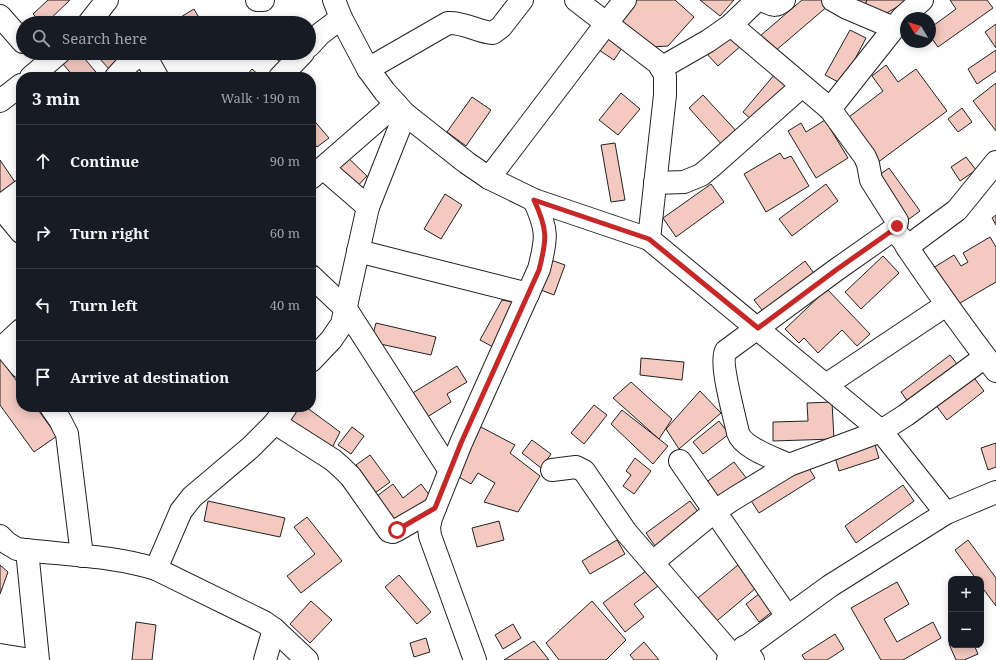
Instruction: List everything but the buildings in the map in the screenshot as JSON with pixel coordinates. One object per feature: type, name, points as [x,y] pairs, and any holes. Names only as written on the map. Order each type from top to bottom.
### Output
[{"type":"street","points":[[94,16],[107,0]]},
{"type":"street","points":[[257,0],[263,0]]},
{"type":"street","points":[[368,69],[448,23],[457,22],[485,32],[493,33],[501,26],[522,0]]},
{"type":"street","points":[[576,0],[658,63],[665,77],[665,94],[649,239]]},
{"type":"street","points":[[489,178],[606,24],[626,0]]},
{"type":"street","points":[[661,68],[708,41],[731,25],[757,0],[765,1],[774,6],[778,5],[784,0]]},
{"type":"street","points":[[833,0],[847,8],[894,28]]},
{"type":"street","points":[[830,109],[902,18],[922,0]]},
{"type":"street","points":[[316,38],[337,9],[368,69],[400,109],[467,163],[489,178],[534,200],[649,239],[881,431],[946,513]]},
{"type":"street","points":[[0,16],[16,34]]},
{"type":"street","points":[[731,25],[830,109],[865,157],[872,180],[898,221],[901,240]]},
{"type":"street","points":[[121,72],[133,60]]},
{"type":"street","points":[[147,60],[154,72]]},
{"type":"street","points":[[285,72],[296,60]]},
{"type":"street","points":[[655,183],[684,182],[701,175],[802,86]]},
{"type":"street","points":[[0,101],[16,89]]},
{"type":"street","points":[[368,206],[317,173],[400,109]]},
{"type":"street","points":[[316,355],[337,332],[342,324],[368,206],[400,109]]},
{"type":"street","points":[[901,240],[957,210],[996,162]]},
{"type":"street","points":[[16,197],[2,212],[16,227]]},
{"type":"street","points":[[475,660],[430,536],[429,528],[431,518],[461,443],[539,270],[545,245],[545,230],[542,217],[534,200]]},
{"type":"street","points":[[653,562],[715,511],[789,464],[881,431],[990,364],[946,305],[901,240],[890,232],[726,351],[724,354],[726,376],[738,433],[741,439],[751,447],[789,464]]},
{"type":"street","points":[[358,251],[528,294]]},
{"type":"street","points":[[316,281],[346,309],[450,471]]},
{"type":"street","points":[[826,385],[946,305]]},
{"type":"street","points":[[16,334],[2,346],[16,361]]},
{"type":"street","points":[[54,412],[67,434],[82,556]]},
{"type":"street","points":[[156,569],[181,511],[192,497],[250,448],[281,415],[351,477],[389,531],[393,532],[397,530],[435,508]]},
{"type":"street","points":[[680,461],[788,616]]},
{"type":"street","points":[[552,470],[576,467],[584,471],[620,524],[739,656],[788,616],[830,586],[946,513],[996,492]]},
{"type":"street","points":[[0,536],[7,543],[18,549],[122,561],[156,569],[253,616],[274,629],[307,660]]},
{"type":"street","points":[[27,550],[38,660]]},
{"type":"street","points":[[265,660],[274,629]]},
{"type":"street","points":[[0,655],[31,660]]},
{"type":"route","points":[[397,530],[435,508],[461,443],[539,270],[545,245],[545,230],[542,217],[534,200],[649,239],[758,328],[890,232],[895,232],[897,226]]}]
